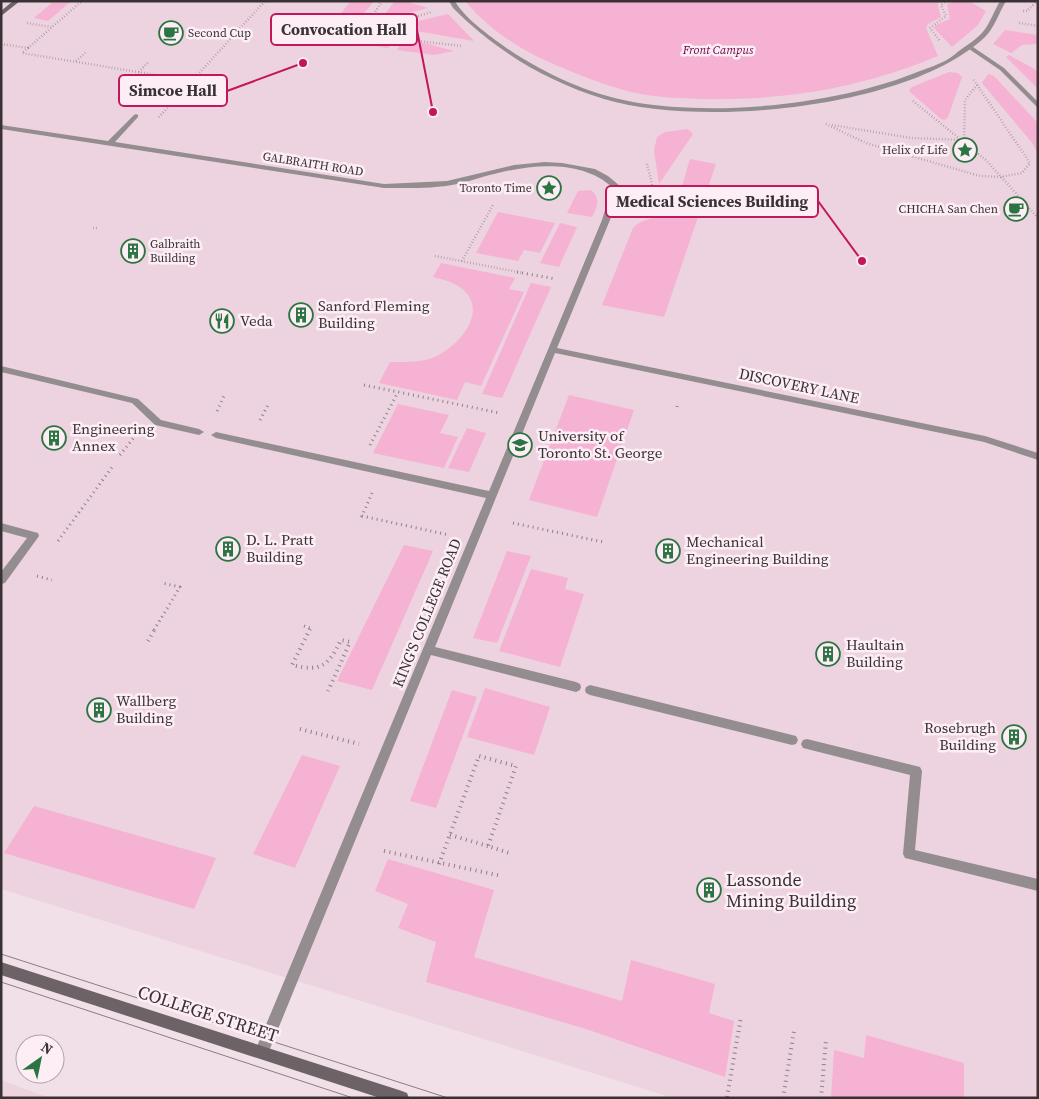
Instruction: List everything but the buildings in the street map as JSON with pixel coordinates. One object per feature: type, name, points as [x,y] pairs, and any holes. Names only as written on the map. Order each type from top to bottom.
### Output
[{"type":"main road","points":[[1,14],[17,1]]},
{"type":"main road","name":"COLLEGE STREET","points":[[1,968],[262,1051],[402,1098]]},
{"type":"street","points":[[452,1],[469,22],[505,51],[560,79],[591,92],[630,104],[691,112],[786,107],[891,84],[920,74],[972,48],[996,20],[1003,1]]},
{"type":"street","points":[[972,48],[1002,69],[1038,106]]},
{"type":"street","points":[[110,144],[136,116]]},
{"type":"street","name":"GALBRAITH ROAD","points":[[1,127],[384,186],[418,186],[456,182],[501,169],[556,164],[608,176],[616,186]]},
{"type":"street","name":"KING'S COLLEGE ROAD","points":[[262,1051],[429,650],[491,495],[553,350],[606,220],[616,186]]},
{"type":"street","name":"DISCOVERY LANE","points":[[553,350],[985,439],[1038,457]]},
{"type":"street","points":[[1,370],[135,401],[158,423],[199,432]]},
{"type":"street","points":[[216,435],[491,495]]},
{"type":"street","points":[[1,527],[34,536],[1,580]]},
{"type":"street","points":[[429,650],[576,687]]},
{"type":"street","points":[[590,690],[792,740]]},
{"type":"street","points":[[807,744],[916,771],[909,854],[1038,885]]},
{"type":"path","points":[[82,1],[22,53],[193,81]]},
{"type":"path","points":[[130,148],[266,1]]},
{"type":"path","points":[[382,1],[369,22],[375,28],[388,34],[483,50],[505,51]]},
{"type":"path","points":[[786,107],[866,143],[980,176],[1000,177],[1022,173],[1030,163],[977,85],[956,57],[934,35],[930,28],[946,16],[941,6],[946,1]]},
{"type":"path","points":[[375,28],[436,11]]},
{"type":"path","points":[[24,23],[52,27]]},
{"type":"path","points":[[1,44],[28,48]]},
{"type":"path","points":[[76,62],[87,51]]},
{"type":"path","points":[[139,72],[149,61]]},
{"type":"path","points":[[891,84],[964,140],[1038,218]]},
{"type":"path","points":[[964,140],[965,100],[977,85]]},
{"type":"path","points":[[829,125],[911,138],[964,140]]},
{"type":"path","points":[[647,164],[656,200]]},
{"type":"path","points":[[462,261],[493,205]]},
{"type":"path","points":[[435,256],[559,280]]},
{"type":"path","points":[[364,385],[503,414]]},
{"type":"path","points":[[366,453],[398,392]]},
{"type":"path","points":[[120,455],[139,430]]},
{"type":"path","points":[[34,536],[58,542],[113,466]]},
{"type":"path","points":[[374,488],[362,516],[449,535]]},
{"type":"path","points":[[513,523],[603,542]]},
{"type":"path","points":[[148,641],[180,587],[162,582]]},
{"type":"path","points":[[304,626],[310,628],[292,665],[313,669],[326,665],[333,658],[341,640],[350,642],[328,691]]},
{"type":"path","points":[[300,729],[359,744]]},
{"type":"path","points":[[440,864],[480,756],[516,766],[488,846]]},
{"type":"path","points":[[450,835],[509,853]]},
{"type":"path","points":[[384,851],[502,876]]},
{"type":"path","points":[[727,1097],[741,1016]]},
{"type":"path","points":[[783,1098],[794,1031]]},
{"type":"path","points":[[821,1098],[826,1040]]},
{"type":"shaded area","name":"University of Toronto St. George","points":[[1,1],[1038,1],[1038,1098],[673,1098],[1,889]]},
{"type":"shaded area","points":[[1,1080],[50,1098],[1,1098]]},
{"type":"green space","points":[[54,1],[71,1],[48,21],[34,18]]},
{"type":"green space","points":[[351,1],[374,1],[362,16],[351,24],[347,25],[344,22],[331,25]]},
{"type":"green space","points":[[395,1],[405,1],[428,8],[380,20]]},
{"type":"green space","name":"Front Campus","points":[[939,1],[938,6],[941,17],[928,24],[926,28],[938,56],[909,67],[851,84],[792,95],[732,99],[678,98],[648,95],[593,80],[524,50],[488,24],[466,2]]},
{"type":"green space","points":[[956,1],[969,1],[986,11],[978,25],[952,47],[934,28],[936,25],[950,19],[947,4]]},
{"type":"green space","points":[[448,14],[474,41],[393,27]]},
{"type":"green space","points":[[1005,30],[1038,35],[1038,44],[1022,45],[1011,53],[993,44]]},
{"type":"green space","points":[[361,34],[363,36],[385,34],[395,37],[388,48],[349,42],[359,39],[356,35]]},
{"type":"green space","points":[[408,40],[454,51],[434,55],[397,50],[402,42]]},
{"type":"green space","points":[[1009,55],[1038,71],[1038,89],[1006,57]]},
{"type":"green space","points":[[949,72],[958,73],[962,77],[948,117],[945,120],[941,119],[909,91],[912,87]]},
{"type":"green space","points":[[988,74],[994,76],[1038,123],[1038,154],[1033,144],[982,83]]},
{"type":"green space","points":[[688,129],[693,134],[659,184],[654,150],[657,137],[665,132]]},
{"type":"green space","points":[[690,159],[716,164],[664,317],[602,305],[633,228],[666,211],[677,199]]},
{"type":"green space","points":[[591,190],[597,200],[597,206],[592,217],[567,213],[578,191]]},
{"type":"green space","points":[[498,212],[555,223],[540,253],[524,250],[518,261],[476,253]]},
{"type":"green space","points":[[560,223],[577,227],[559,267],[540,263]]},
{"type":"green space","points":[[441,263],[515,278],[509,289],[524,292],[481,386],[465,382],[457,400],[379,383],[390,362],[420,361],[437,356],[453,345],[466,330],[473,313],[472,304],[468,295],[461,288],[433,277]]},
{"type":"green space","points":[[531,283],[551,287],[502,398],[482,394]]},
{"type":"green space","points":[[569,395],[634,410],[597,517],[529,500]]},
{"type":"green space","points":[[398,404],[449,415],[440,433],[458,437],[444,468],[373,453]]},
{"type":"green space","points":[[467,428],[486,433],[469,472],[448,468]]},
{"type":"green space","points":[[404,545],[433,551],[372,690],[337,681]]},
{"type":"green space","points":[[507,551],[531,556],[497,643],[473,638]]},
{"type":"green space","points":[[531,569],[568,578],[565,589],[584,594],[560,667],[499,651]]},
{"type":"green space","points":[[485,688],[550,707],[534,755],[467,737]]},
{"type":"green space","points":[[452,690],[477,697],[436,808],[410,801]]},
{"type":"green space","points":[[302,755],[340,766],[295,868],[253,854]]},
{"type":"green space","points":[[34,806],[216,858],[194,909],[4,853]]},
{"type":"green space","points":[[388,859],[494,890],[474,957],[622,1001],[631,960],[715,984],[709,1013],[734,1021],[725,1077],[586,1029],[426,982],[436,942],[398,928],[408,904],[375,891]]},
{"type":"green space","points":[[866,1035],[964,1063],[964,1098],[831,1098],[834,1050],[864,1058]]},
{"type":"tram line","points":[[1,954],[448,1098]]},
{"type":"tram line","points":[[1,982],[353,1098]]},
{"type":"place","name":"Second Cup","points":[[171,33]]},
{"type":"place","name":"Simcoe Hall","points":[[303,63]]},
{"type":"place","name":"Convocation Hall","points":[[433,112]]},
{"type":"place","name":"Helix of Life","points":[[965,150]]},
{"type":"place","name":"Toronto Time","points":[[549,188]]},
{"type":"place","name":"CHICHA San Chen","points":[[1016,209]]},
{"type":"place","name":"Galbraith Building","points":[[133,251]]},
{"type":"place","name":"Medical Sciences Building","points":[[862,261]]},
{"type":"place","name":"Sanford Fleming Building","points":[[301,315]]},
{"type":"place","name":"Veda","points":[[222,321]]},
{"type":"place","name":"Engineering Annex","points":[[54,438]]},
{"type":"place","name":"University of Toronto St. George","points":[[520,445]]},
{"type":"place","name":"D. L. Pratt Building","points":[[228,549]]},
{"type":"place","name":"Mechanical Engineering Building","points":[[668,551]]},
{"type":"place","name":"Haultain Building","points":[[828,654]]},
{"type":"place","name":"Wallberg Building","points":[[99,710]]},
{"type":"place","name":"Rosebrugh Building","points":[[1014,737]]},
{"type":"place","name":"Lassonde Mining Building","points":[[709,890]]}]
